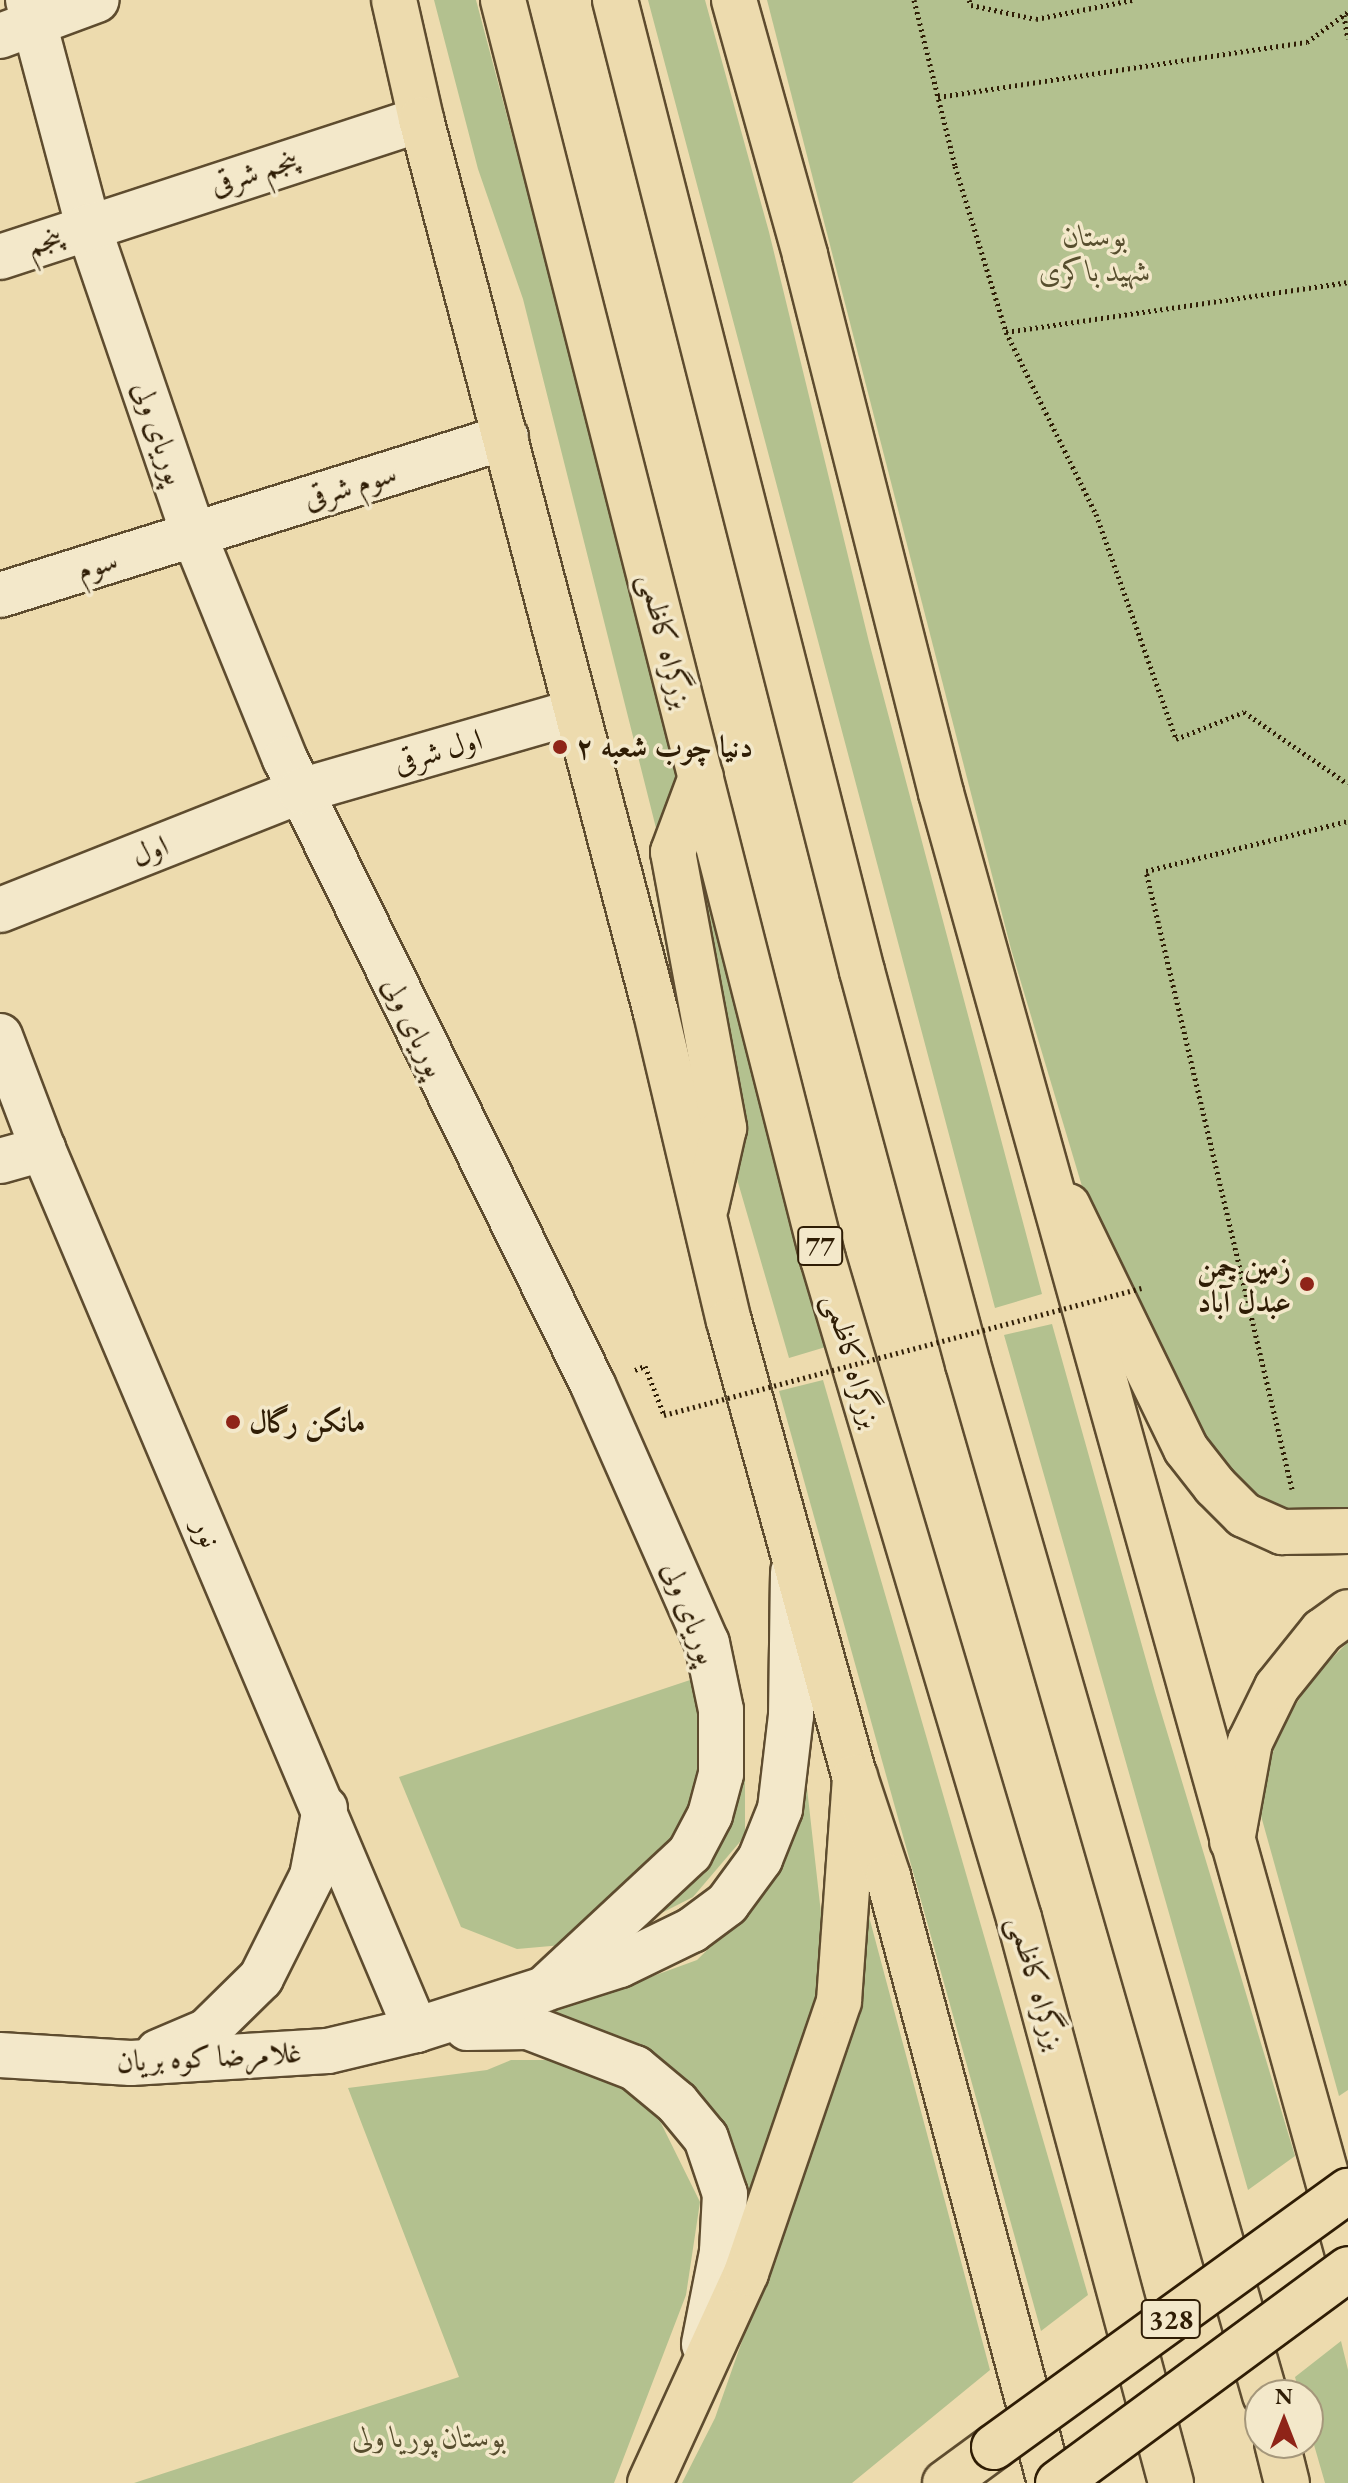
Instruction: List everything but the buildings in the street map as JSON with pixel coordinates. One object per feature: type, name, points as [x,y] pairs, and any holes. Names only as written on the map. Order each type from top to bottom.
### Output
[{"type":"main road","points":[[394,0],[421,119],[577,711],[704,1215],[855,1777],[888,1876],[1050,2483]]},
{"type":"main road","name":"بزرگراه کاظمی","points":[[503,0],[823,1259],[1045,2009],[1171,2483]]},
{"type":"main road","points":[[615,0],[952,1304],[1260,2379]]},
{"type":"main road","points":[[734,0],[1037,1143],[1348,2253]]},
{"type":"main road","points":[[701,777],[673,852],[724,1128],[704,1215]]},
{"type":"main road","points":[[1037,1143],[1195,1461],[1244,1515],[1282,1532],[1348,1531]]},
{"type":"main road","points":[[1232,1844],[1237,1794],[1250,1742],[1277,1687],[1322,1631],[1348,1612]]},
{"type":"main road","points":[[650,2483],[700,2364],[746,2273],[839,2001],[855,1777]]},
{"type":"main road","name":"328","points":[[945,2483],[1348,2191]]},
{"type":"main road","name":"328","points":[[1058,2483],[1348,2269]]},
{"type":"main road","points":[[1281,2459],[1287,2483]]},
{"type":"street","points":[[21,19],[97,0]]},
{"type":"street","name":"پوریای ولی","points":[[21,19],[194,535],[300,791],[593,1385],[707,1643],[721,1710],[721,1774],[710,1815],[690,1853],[543,1990]]},
{"type":"street","name":"پنجم شرقی","points":[[88,226],[421,119]]},
{"type":"street","name":"پنجم","points":[[0,257],[88,226]]},
{"type":"street","name":"سوم شرقی","points":[[194,535],[506,437]]},
{"type":"street","name":"سوم","points":[[0,595],[194,535]]},
{"type":"street","name":"اول شرقی","points":[[300,791],[577,711]]},
{"type":"street","name":"اول","points":[[0,910],[300,791]]},
{"type":"street","name":"نور","points":[[0,1036],[43,1149],[325,1808],[416,2030]]},
{"type":"street","points":[[0,1161],[43,1149]]},
{"type":"street","points":[[416,2030],[620,1965],[692,1930],[727,1904],[760,1859],[780,1809],[791,1716],[793,1550]]},
{"type":"street","points":[[131,2063],[207,2031],[236,2009],[261,1978],[312,1876],[325,1808]]},
{"type":"street","points":[[416,2030],[528,2027],[635,2068],[677,2103],[706,2138],[725,2194],[722,2252],[700,2364]]},
{"type":"street","name":"غلامرضا کوه بریان","points":[[0,2055],[131,2063],[328,2051],[416,2030]]},
{"type":"path","points":[[914,0],[938,97],[1006,332],[1096,514],[1176,739],[1244,712],[1348,784]]},
{"type":"path","points":[[969,0],[971,5],[1036,19],[1132,0]]},
{"type":"path","points":[[938,97],[1307,42],[1346,14]]},
{"type":"path","points":[[1346,14],[1348,39]]},
{"type":"path","points":[[1006,332],[1348,282]]},
{"type":"path","points":[[1294,1495],[1146,871],[1348,821]]},
{"type":"path","points":[[645,1366],[664,1415],[1142,1288]]},
{"type":"green space","points":[[434,0],[476,0],[630,578],[829,1346],[789,1358],[737,1179],[702,1011],[523,299],[478,169]]},
{"type":"green space","points":[[648,0],[705,0],[769,232],[869,642],[1042,1294],[995,1308]]},
{"type":"green space","name":"بوستان شهید باکری","points":[[767,0],[1348,0],[1348,1513],[1267,1512],[1208,1455],[1093,1223],[1011,949]]},
{"type":"green space","points":[[1052,1324],[1155,1692],[1295,2156],[1248,2190],[1004,1335]]},
{"type":"green space","points":[[823,1380],[1088,2295],[1041,2331],[779,1391]]},
{"type":"green space","points":[[1348,1642],[1348,2090],[1339,2096],[1258,1805],[1279,1731],[1314,1676]]},
{"type":"green space","points":[[729,1667],[745,1754],[745,1836],[693,1897],[634,1927],[585,1943],[517,1949],[461,1927],[399,1777]]},
{"type":"green space","points":[[806,1779],[824,1940],[822,1999],[749,2221],[723,2142],[537,2010],[623,1987],[697,1960],[764,1894]]},
{"type":"green space","points":[[863,1894],[990,2370],[852,2483],[682,2483],[715,2418],[836,2074]]},
{"type":"green space","name":"بوستان پوریا ولی","points":[[511,2060],[567,2060],[618,2080],[657,2115],[700,2202],[686,2295],[614,2483],[134,2483],[459,2377],[348,2088],[487,2070]]},
{"type":"green space","points":[[1341,2341],[1348,2370],[1348,2483],[1325,2483],[1318,2459],[1324,2459],[1324,2379],[1295,2377]]},
{"type":"place","name":"دنیا چوب شعبه ۲","points":[[560,747]]},
{"type":"place","name":"زمین چمن عبدل آباد","points":[[1307,1284]]},
{"type":"place","name":"مانکن رگال","points":[[233,1422]]}]
